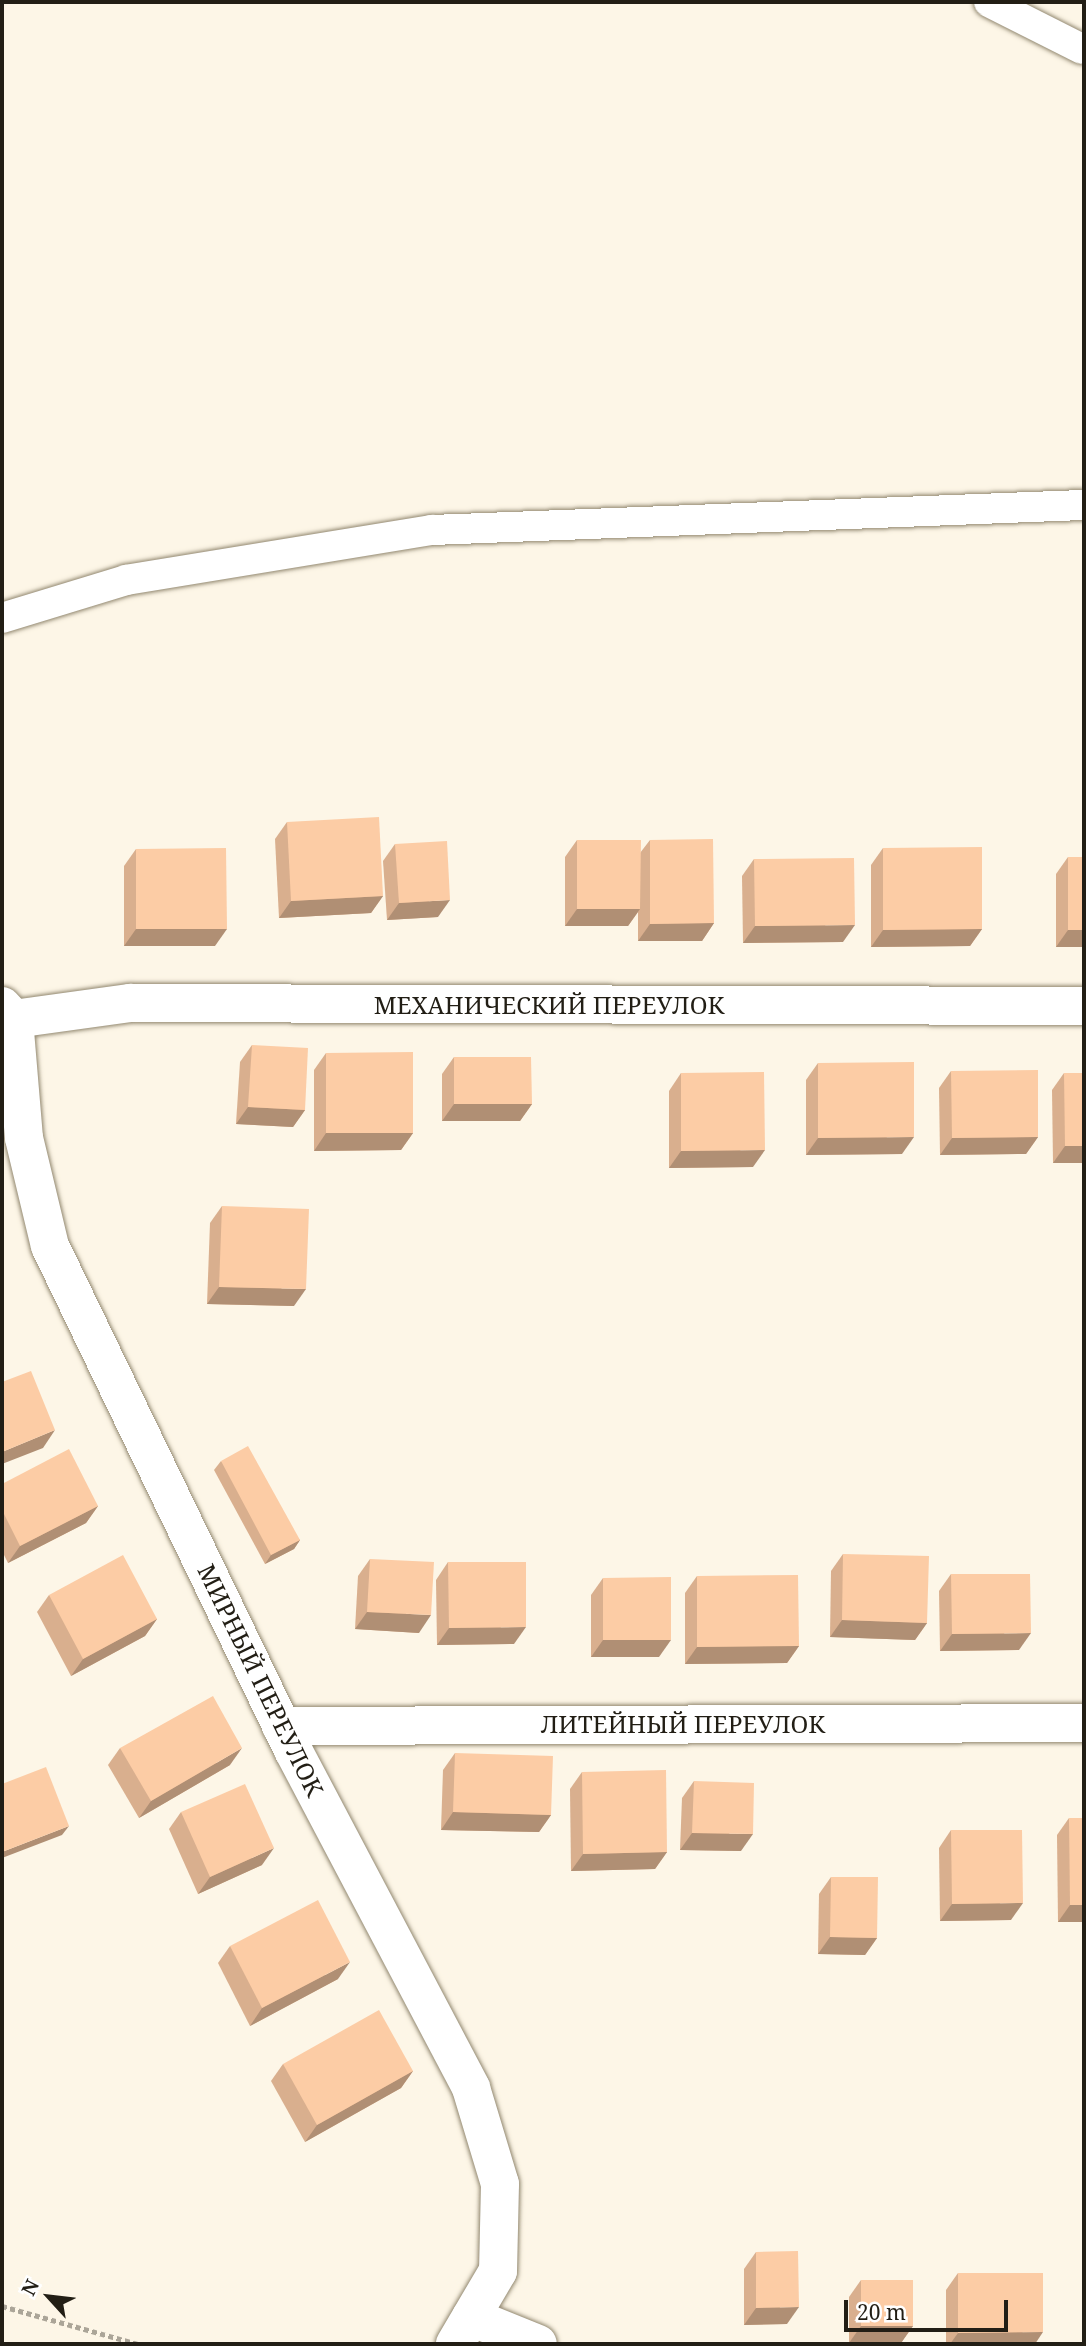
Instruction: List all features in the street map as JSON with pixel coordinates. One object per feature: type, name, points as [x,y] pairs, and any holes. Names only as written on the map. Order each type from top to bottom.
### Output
[{"type":"street","name":"МЕХАНИЧЕСКИЙ ПЕРЕУЛОК","points":[[8,1013],[130,1003],[1084,1006]]},
{"type":"street","name":"МИРНЫЙ ПЕРЕУЛОК","points":[[8,1013],[24,1138],[50,1246],[281,1726],[471,2088],[500,2184],[498,2270],[463,2331]]},
{"type":"street","name":"ЛИТЕЙНЫЙ ПЕРЕУЛОК","points":[[281,1726],[1084,1723]]},
{"type":"street","points":[[463,2331],[538,2344]]},
{"type":"lane","points":[[989,2],[1082,49]]},
{"type":"lane","points":[[2,618],[126,580],[432,530],[1084,505]]},
{"type":"path","points":[[2,2306],[138,2344]]},
{"type":"building","points":[[379,817],[383,896],[291,901],[287,822]]},
{"type":"building","points":[[713,839],[714,923],[650,924],[650,840]]},
{"type":"building","points":[[577,840],[641,840],[640,909],[577,909]]},
{"type":"building","points":[[447,841],[450,900],[399,903],[395,844]]},
{"type":"building","points":[[982,847],[982,929],[883,930],[883,848]]},
{"type":"building","points":[[226,848],[227,929],[136,929],[136,849]]},
{"type":"building","points":[[1068,857],[1084,857],[1084,930],[1068,930]]},
{"type":"building","points":[[854,858],[855,925],[755,926],[754,859]]},
{"type":"building","points":[[252,1045],[308,1048],[305,1110],[248,1107]]},
{"type":"building","points":[[413,1052],[413,1133],[326,1133],[326,1053]]},
{"type":"building","points":[[454,1057],[531,1057],[532,1104],[454,1104]]},
{"type":"building","points":[[914,1062],[914,1137],[818,1138],[818,1063]]},
{"type":"building","points":[[1038,1070],[1038,1137],[952,1138],[951,1071]]},
{"type":"building","points":[[764,1072],[765,1150],[681,1151],[681,1073]]},
{"type":"building","points":[[1064,1073],[1084,1073],[1084,1146],[1065,1146]]},
{"type":"building","points":[[222,1206],[309,1209],[306,1289],[219,1287]]},
{"type":"building","points":[[31,1371],[55,1430],[2,1452],[2,1382]]},
{"type":"building","points":[[248,1446],[300,1540],[271,1555],[221,1461]]},
{"type":"building","points":[[69,1449],[98,1506],[20,1546],[2,1510],[2,1484]]},
{"type":"building","points":[[843,1554],[929,1556],[927,1623],[842,1620]]},
{"type":"building","points":[[123,1555],[157,1619],[83,1659],[49,1595]]},
{"type":"building","points":[[370,1559],[434,1562],[431,1615],[367,1612]]},
{"type":"building","points":[[448,1562],[526,1562],[526,1627],[449,1628]]},
{"type":"building","points":[[951,1574],[1030,1574],[1031,1633],[952,1634]]},
{"type":"building","points":[[798,1575],[799,1646],[697,1647],[697,1576]]},
{"type":"building","points":[[671,1577],[671,1640],[603,1640],[603,1578]]},
{"type":"building","points":[[213,1696],[242,1748],[151,1801],[120,1748]]},
{"type":"building","points":[[455,1753],[553,1756],[551,1815],[453,1812]]},
{"type":"building","points":[[46,1767],[69,1826],[2,1852],[2,1784]]},
{"type":"building","points":[[666,1770],[667,1852],[583,1854],[582,1772]]},
{"type":"building","points":[[694,1781],[754,1783],[753,1834],[692,1833]]},
{"type":"building","points":[[245,1784],[274,1848],[210,1877],[181,1812]]},
{"type":"building","points":[[1069,1818],[1084,1818],[1084,1905],[1070,1905]]},
{"type":"building","points":[[951,1830],[1022,1830],[1023,1903],[952,1904]]},
{"type":"building","points":[[831,1877],[878,1877],[877,1938],[830,1937]]},
{"type":"building","points":[[318,1900],[350,1962],[262,2008],[230,1946]]},
{"type":"building","points":[[379,2010],[413,2071],[317,2125],[283,2064]]},
{"type":"building","points":[[798,2251],[799,2307],[756,2308],[756,2252]]},
{"type":"building","points":[[958,2273],[1043,2273],[1043,2332],[958,2333]]},
{"type":"building","points":[[861,2280],[913,2280],[913,2326],[861,2326]]}]
